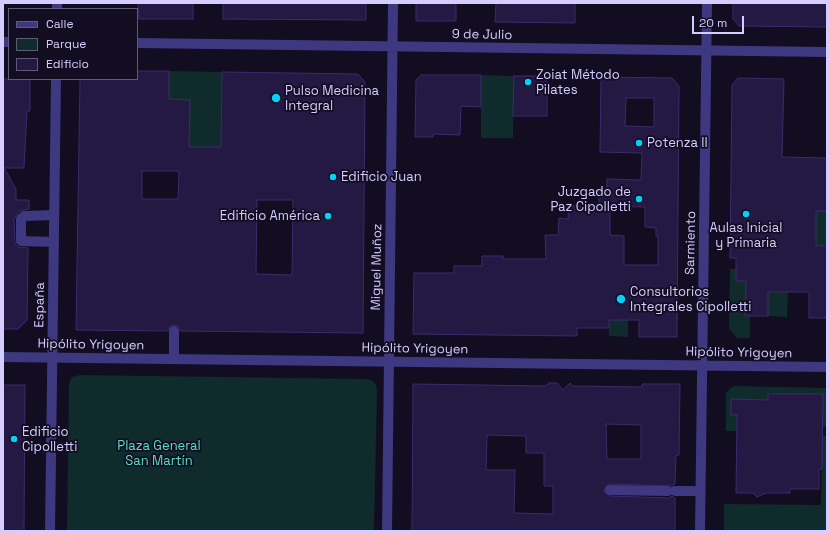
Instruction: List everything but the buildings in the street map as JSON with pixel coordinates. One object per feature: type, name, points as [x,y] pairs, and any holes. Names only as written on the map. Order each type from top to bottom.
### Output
[{"type":"street","name":"Miguel Muñoz","points":[[387,531],[393,3]]},
{"type":"street","name":"Sarmiento","points":[[700,531],[707,3]]},
{"type":"street","name":"9 de Julio","points":[[138,43],[827,52]]},
{"type":"street","name":"España","points":[[50,531],[56,80]]},
{"type":"street","points":[[54,215],[24,216],[21,220],[21,241],[54,242]]},
{"type":"street","points":[[174,331],[174,359]]},
{"type":"street","name":"Hipólito Yrigoyen","points":[[3,357],[827,367]]},
{"type":"street","points":[[610,490],[700,491]]},
{"type":"green space","points":[[169,71],[222,72],[221,147],[189,147],[190,100],[169,99]]},
{"type":"green space","points":[[481,75],[514,76],[513,138],[481,138]]},
{"type":"green space","points":[[827,204],[827,246],[816,246],[816,205]]},
{"type":"green space","points":[[730,269],[736,269],[736,281],[746,281],[745,315],[750,316],[750,338],[737,338],[729,329]]},
{"type":"green space","points":[[768,292],[788,292],[787,317],[768,316]]},
{"type":"green space","points":[[609,314],[623,314],[623,320],[628,320],[628,337],[609,336]]},
{"type":"green space","name":"Plaza General San Martín","points":[[80,375],[366,379],[373,381],[376,385],[377,391],[374,531],[67,531],[69,383],[72,377]]},
{"type":"green space","points":[[733,386],[827,388],[827,427],[822,427],[823,394],[769,394],[768,400],[731,399],[731,414],[737,415],[737,431],[726,431],[726,393]]},
{"type":"green space","points":[[822,436],[827,436],[827,531],[724,531],[724,504],[821,505]]},
{"type":"place","name":"Zoiat Método Pilates","points":[[528,82]]},
{"type":"place","name":"Pulso Medicina Integral","points":[[276,98]]},
{"type":"place","name":"Potenza II","points":[[639,143]]},
{"type":"place","name":"Edificio Juan","points":[[333,177]]},
{"type":"place","name":"Juzgado de Paz Cipolletti","points":[[639,199]]},
{"type":"place","name":"Aulas Inicial y Primaria","points":[[746,214]]},
{"type":"place","name":"Edificio América","points":[[328,216]]},
{"type":"place","name":"Consultorios Integrales Cipolletti","points":[[621,299]]},
{"type":"place","name":"Edificio Cipolletti","points":[[14,439]]}]
